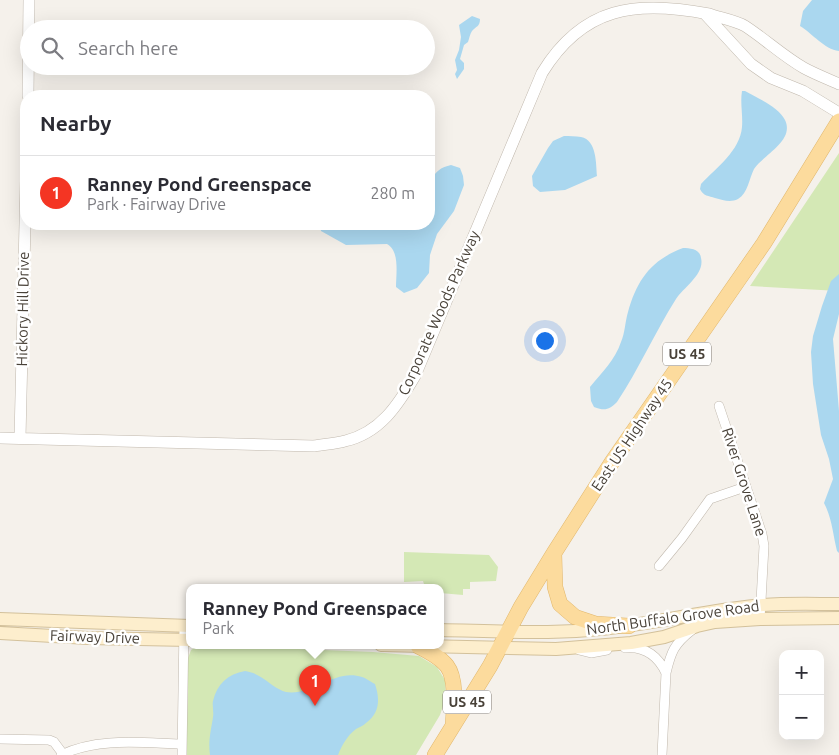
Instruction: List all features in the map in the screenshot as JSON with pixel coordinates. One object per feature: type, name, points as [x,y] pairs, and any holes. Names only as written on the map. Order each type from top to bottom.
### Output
[{"type":"main road","name":"East US Highway 45","points":[[435,755],[490,666],[507,632],[554,553],[612,462],[764,243],[839,121]]},
{"type":"main road","points":[[554,553],[555,587],[560,604],[575,617],[596,624],[629,626]]},
{"type":"main road","name":"North Buffalo Grove Road","points":[[507,632],[552,632],[629,626],[762,605],[839,604]]},
{"type":"main road","name":"North Buffalo Grove Road","points":[[498,649],[574,648],[631,643],[664,637],[715,622],[760,619],[839,618]]},
{"type":"main road","name":"Fairway Drive","points":[[0,619],[186,626]]},
{"type":"main road","points":[[444,630],[507,632]]},
{"type":"main road","name":"Fairway Drive","points":[[0,633],[88,638],[186,640]]},
{"type":"main road","points":[[444,647],[498,649]]},
{"type":"main road","points":[[424,649],[435,655],[450,671],[454,698],[452,727]]},
{"type":"street","points":[[29,0],[29,20]]},
{"type":"street","name":"Corporate Woods Parkway","points":[[0,438],[314,446],[346,441],[375,427],[399,404],[415,376],[542,73],[557,50],[575,32],[605,13],[642,3],[682,5],[743,25],[804,68],[839,84]]},
{"type":"street","points":[[704,12],[750,64],[771,78],[803,91],[839,113]]},
{"type":"street","points":[[28,75],[28,90]]},
{"type":"street","name":"Hickory Hill Drive","points":[[20,438],[25,230]]},
{"type":"street","name":"River Grove Lane","points":[[719,406],[762,534],[764,546],[760,619]]},
{"type":"street","points":[[659,566],[710,499],[745,488]]},
{"type":"street","points":[[662,755],[666,673],[671,652],[683,637],[697,626]]},
{"type":"street","points":[[574,648],[581,652],[591,653],[629,648],[643,649],[653,655],[666,673]]},
{"type":"street","points":[[182,755],[187,649]]},
{"type":"street","points":[[0,739],[49,740],[54,742],[62,754],[97,744],[113,742],[182,744]]},
{"type":"green space","points":[[839,153],[839,291],[750,286]]},
{"type":"green space","points":[[404,552],[489,555],[498,567],[496,581],[470,582],[470,589],[463,589],[463,595],[444,593],[444,584],[424,584],[423,581],[404,582]]},
{"type":"green space","points":[[298,649],[419,656],[437,667],[445,680],[446,697],[440,715],[416,755],[186,755],[188,658],[191,650]]},
{"type":"water","points":[[812,0],[839,0],[839,51],[823,44],[800,26],[803,11]]},
{"type":"water","points":[[472,16],[480,19],[480,22],[473,29],[468,42],[464,45],[460,59],[464,63],[464,69],[457,79],[455,60],[461,37],[459,25]]},
{"type":"water","points":[[742,91],[773,107],[782,115],[787,128],[786,135],[777,147],[754,169],[744,193],[738,199],[726,201],[706,195],[700,189],[701,184],[737,144],[742,127]]},
{"type":"water","points":[[564,136],[581,137],[590,143],[595,153],[597,176],[565,190],[540,192],[533,186],[532,176],[553,141]]},
{"type":"water","points":[[451,165],[460,168],[464,185],[454,211],[437,234],[430,255],[429,273],[417,288],[404,293],[396,287],[396,257],[391,247],[387,244],[346,245],[321,231],[435,230],[435,174],[442,168]]},
{"type":"water","points":[[683,248],[689,248],[699,253],[701,264],[697,275],[676,299],[617,402],[607,409],[594,407],[591,401],[590,387],[615,355],[623,335],[632,301],[641,281],[654,265]]},
{"type":"water","points":[[839,274],[839,314],[833,339],[839,411],[839,553],[831,521],[824,503],[833,479],[821,435],[813,384],[811,352],[813,336],[822,306],[831,281]]},
{"type":"water","points":[[245,671],[257,675],[286,692],[305,690],[343,676],[362,677],[375,684],[378,705],[371,719],[350,735],[338,755],[210,755],[213,703],[217,690],[228,677]]},
{"type":"place","name":"Ranney Pond Greenspace","points":[[315,706]]}]
